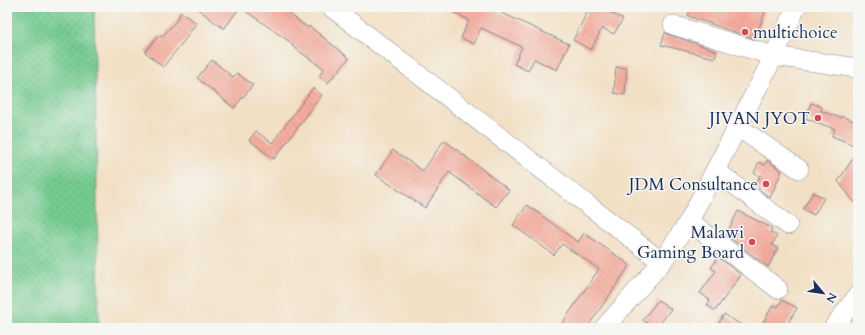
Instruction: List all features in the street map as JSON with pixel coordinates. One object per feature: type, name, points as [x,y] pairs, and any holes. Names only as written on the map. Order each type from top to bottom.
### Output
[{"type":"street","points":[[331,7],[662,262]]},
{"type":"street","points":[[604,328],[662,262],[690,221],[774,56],[796,7]]},
{"type":"street","points":[[673,25],[774,56],[858,68]]},
{"type":"street","points":[[738,128],[799,170]]},
{"type":"street","points":[[716,171],[788,225]]},
{"type":"street","points":[[690,221],[778,289]]},
{"type":"street","points":[[833,328],[858,295]]},
{"type":"green space","points":[[7,7],[94,7],[99,328],[7,328]]},
{"type":"building","points":[[195,7],[240,7],[224,29]]},
{"type":"building","points":[[240,7],[281,7],[308,28],[309,26],[349,58],[328,83],[319,76],[324,69],[292,46],[293,44]]},
{"type":"building","points":[[442,7],[489,7],[569,44],[557,70],[534,59],[528,71],[514,64],[522,47],[481,28],[474,44],[461,38],[469,20]]},
{"type":"building","points":[[590,7],[612,7],[609,12],[623,19],[614,34],[602,28],[591,50],[573,40]]},
{"type":"building","name":"multichoice","points":[[691,7],[751,7],[765,12],[755,39],[688,16]]},
{"type":"building","points":[[181,12],[196,23],[187,37],[163,67],[145,52],[159,35],[162,37],[176,21]]},
{"type":"building","points":[[665,33],[717,51],[715,58],[661,45]]},
{"type":"building","points":[[212,60],[233,77],[237,73],[253,85],[234,108],[197,78]]},
{"type":"building","points":[[616,67],[627,68],[625,95],[614,93]]},
{"type":"building","points":[[313,88],[322,95],[274,159],[249,140],[256,131],[272,143]]},
{"type":"building","points":[[811,103],[822,107],[821,111],[841,118],[842,116],[858,123],[858,147],[832,136],[835,129],[805,118]]},
{"type":"building","points":[[444,140],[509,190],[496,207],[449,172],[425,208],[376,175],[393,150],[423,171]]},
{"type":"building","points":[[858,151],[858,207],[838,181]]},
{"type":"building","name":"JDM Consultance","points":[[767,160],[782,171],[770,198],[755,186],[760,176],[754,173],[759,162],[765,165]]},
{"type":"building","points":[[813,192],[824,198],[814,215],[803,209]]},
{"type":"building","points":[[527,205],[578,242],[584,233],[630,265],[587,328],[559,328],[599,269],[562,244],[554,255],[513,225]]},
{"type":"building","name":"Malawi Gaming Board","points":[[738,211],[772,228],[770,232],[777,236],[772,245],[778,248],[768,267],[726,235]]},
{"type":"building","points":[[718,257],[741,275],[715,311],[707,305],[710,300],[700,293],[716,271],[711,268]]},
{"type":"building","points":[[658,300],[671,309],[657,328],[653,328],[643,320]]},
{"type":"building","points":[[782,300],[797,308],[785,328],[760,328],[773,305],[778,307]]},
{"type":"building","points":[[724,314],[746,328],[716,328]]},
{"type":"place","name":"multichoice","points":[[745,32]]},
{"type":"place","name":"JIVAN JYOT","points":[[818,118]]},
{"type":"place","name":"JDM Consultance","points":[[766,184]]},
{"type":"place","name":"Malawi Gaming Board","points":[[752,242]]}]
